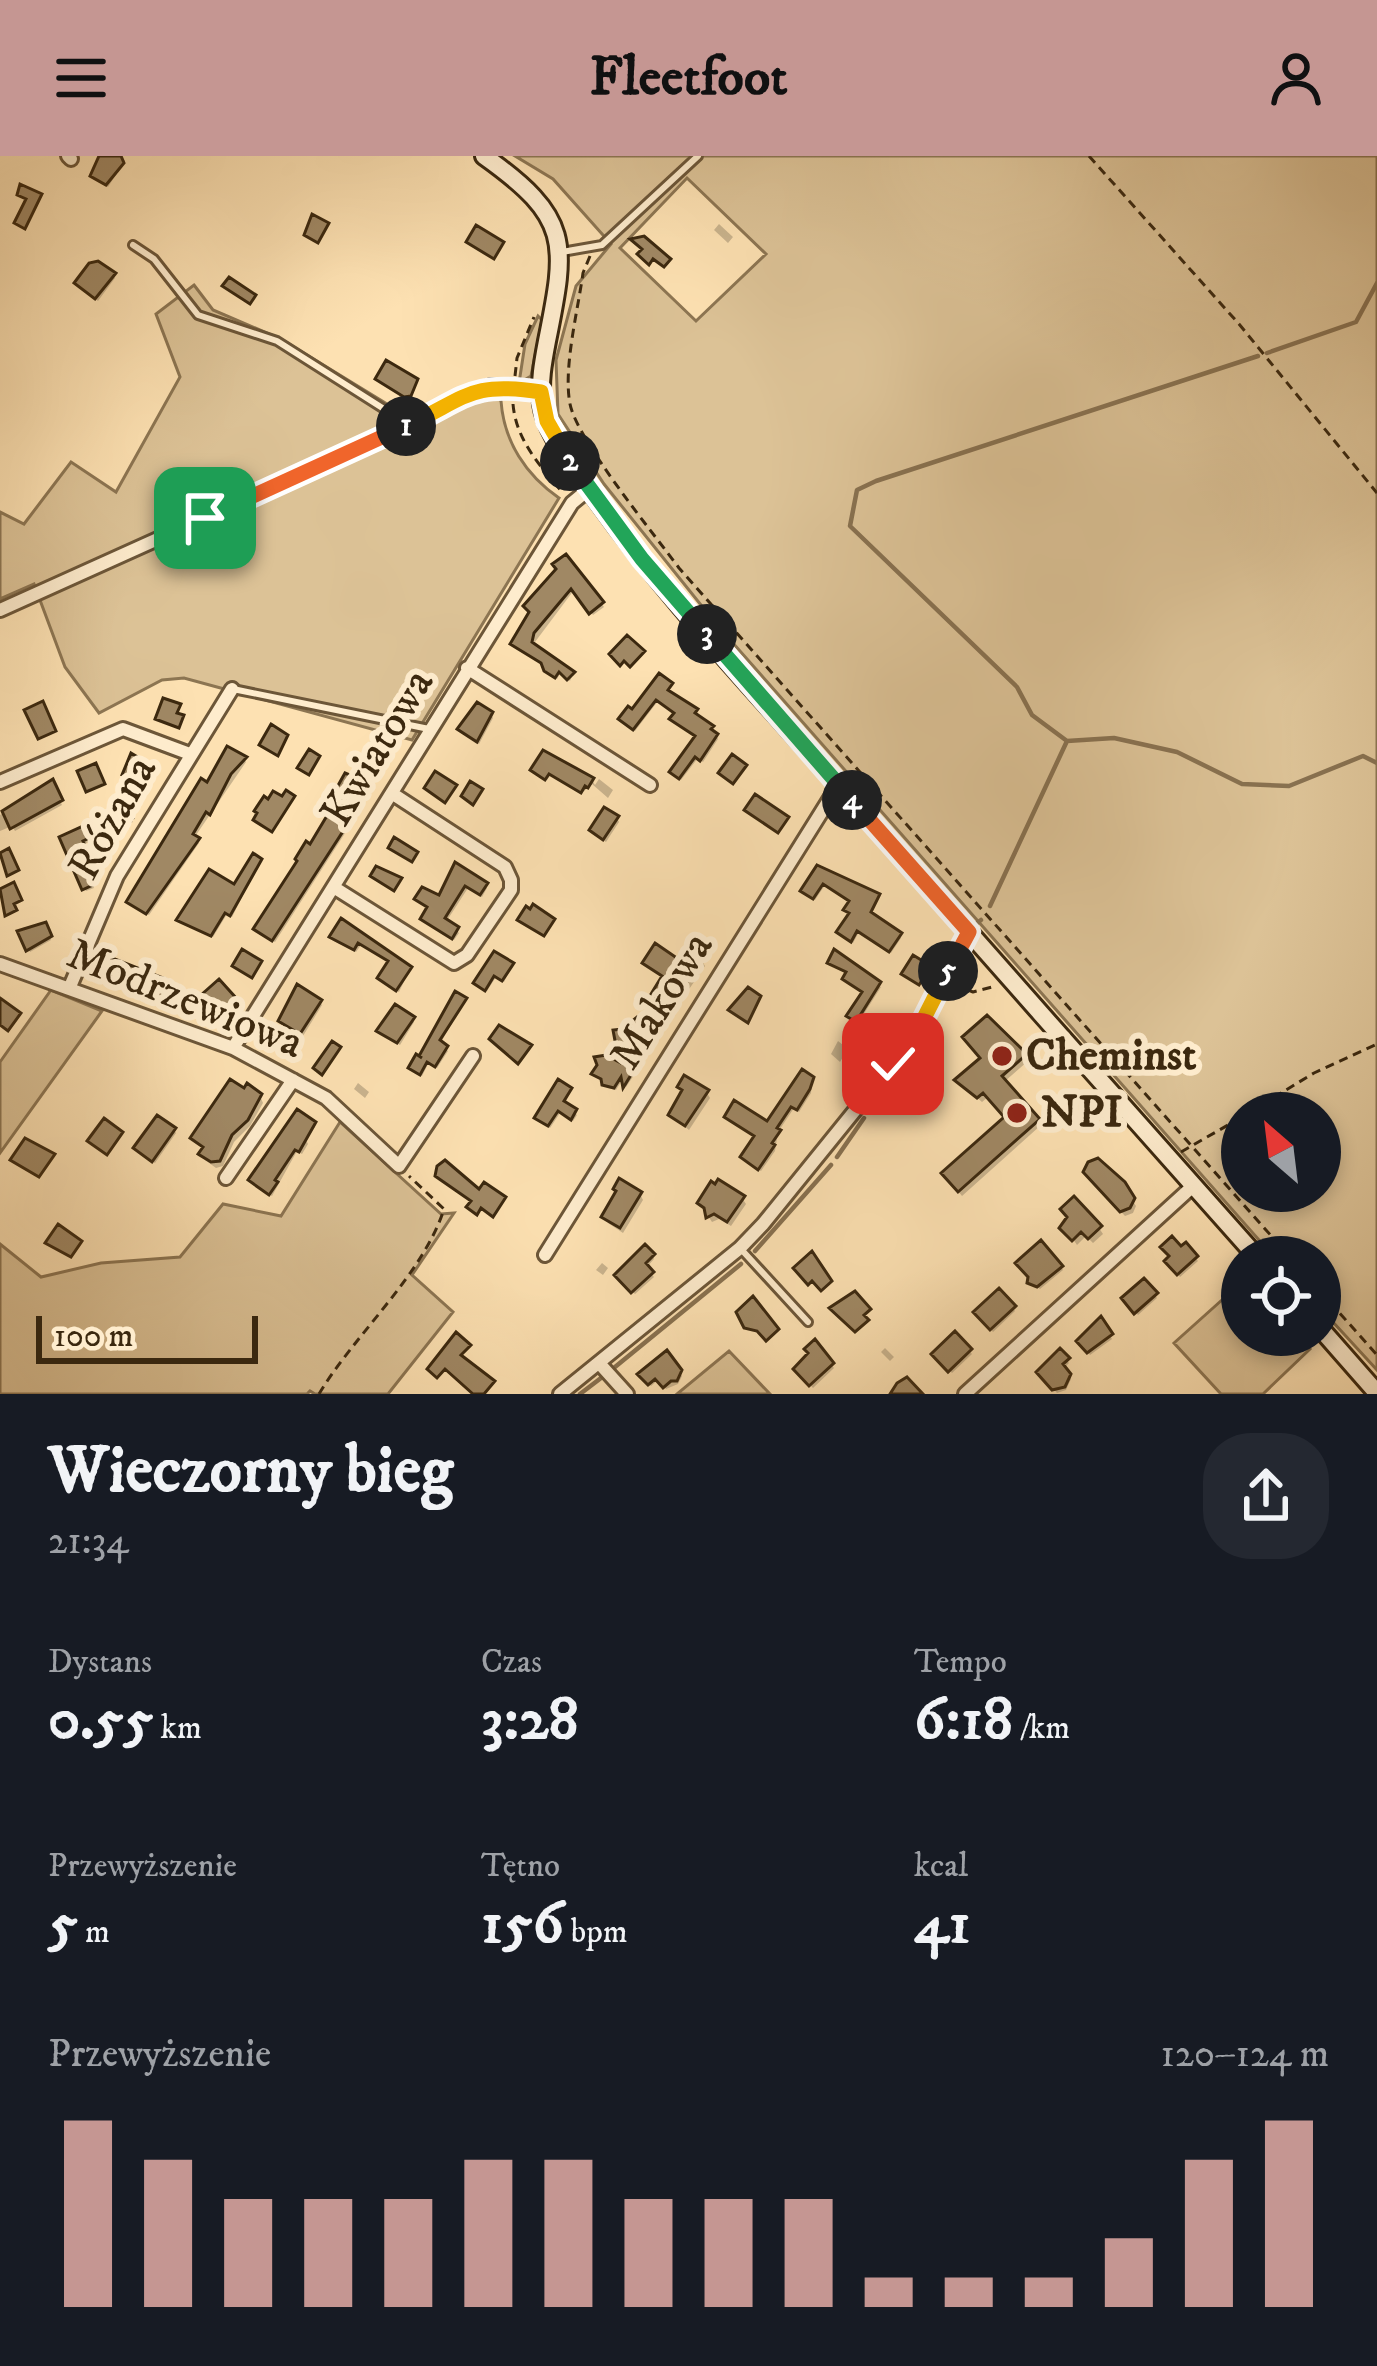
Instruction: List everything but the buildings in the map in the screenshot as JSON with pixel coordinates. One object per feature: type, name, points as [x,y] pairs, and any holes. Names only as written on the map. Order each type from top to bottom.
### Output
[{"type":"street","points":[[484,156],[541,203],[562,252],[541,392],[552,432],[589,488],[660,581],[1238,1236]]},
{"type":"street","points":[[0,610],[473,392],[491,386],[541,392]]},
{"type":"street","name":"Kwiatowa","points":[[233,1048],[467,668],[572,503],[589,488]]},
{"type":"street","points":[[467,668],[650,785]]},
{"type":"street","name":"Różana","points":[[69,989],[117,877],[232,688]]},
{"type":"street","points":[[0,782],[123,730],[190,754]]},
{"type":"street","name":"Makowa","points":[[545,1256],[839,784]]},
{"type":"street","points":[[335,888],[454,963],[467,955],[511,890],[505,867],[393,794]]},
{"type":"street","points":[[560,1394],[740,1248],[798,1184],[908,1046],[969,932]]},
{"type":"street","name":"Modrzewiowa","points":[[1,962],[233,1048],[326,1098],[399,1166]]},
{"type":"street","points":[[399,1166],[473,1057]]},
{"type":"street","points":[[226,1178],[292,1080]]},
{"type":"street","points":[[965,1394],[1193,1186]]},
{"type":"street","points":[[1341,1354],[1371,1391]]},
{"type":"street","points":[[599,1363],[627,1394]]},
{"type":"lane","points":[[562,252],[602,245],[698,156]]},
{"type":"lane","points":[[133,244],[154,259],[198,315],[277,341],[409,425]]},
{"type":"lane","points":[[232,688],[429,729]]},
{"type":"lane","points":[[740,1248],[808,1322]]},
{"type":"path","points":[[1089,156],[1239,324],[1377,493]]},
{"type":"path","points":[[590,255],[568,382],[574,416],[589,444],[679,568],[1271,1236]]},
{"type":"path","points":[[538,310],[526,331],[514,388],[514,419],[526,446],[572,503]]},
{"type":"path","points":[[944,980],[973,992],[996,987],[1010,977]]},
{"type":"path","points":[[1283,1092],[1377,1044]]},
{"type":"path","points":[[1170,1160],[1221,1129]]},
{"type":"path","points":[[319,1394],[412,1269],[440,1222],[444,1209],[399,1166]]},
{"type":"path","points":[[1341,1315],[1377,1355]]},
{"type":"shaded area","points":[[515,156],[1377,156],[1377,1370],[1341,1331],[1341,1236],[1255,1236],[1234,1212],[1341,1212],[1341,1092],[1221,1092],[1221,1197],[717,625],[604,484],[558,414],[556,360],[576,286],[611,244],[553,179]],"holes":[[[687,178],[766,254],[696,321],[620,248]]]},
{"type":"shaded area","points":[[194,285],[213,310],[281,339],[423,426],[473,399],[495,394],[519,456],[559,498],[412,740],[184,678],[162,680],[99,713],[65,667],[34,584],[0,599],[0,512],[24,524],[71,462],[116,492],[180,377],[156,314]]},
{"type":"shaded area","points":[[538,316],[542,320],[531,376],[519,383],[525,344]]},
{"type":"shaded area","points":[[51,990],[102,1011],[0,1153],[0,1062]]},
{"type":"shaded area","points":[[340,1122],[441,1214],[454,1213],[412,1275],[453,1312],[388,1394],[0,1394],[0,1244],[41,1277],[101,1263],[180,1257],[223,1204],[281,1216]]},
{"type":"shaded area","points":[[1221,1301],[1221,1356],[1303,1356],[1263,1394],[1221,1394],[1174,1343]]},
{"type":"shaded area","points":[[729,1351],[770,1394],[677,1394]]},
{"type":"waterway","points":[[1267,353],[1356,322],[1377,283]]},
{"type":"waterway","points":[[1258,356],[876,481],[857,490],[850,526],[1017,687],[1032,715],[1067,741],[1114,738],[1177,752],[1242,784],[1289,786],[1363,756],[1377,763]]},
{"type":"waterway","points":[[990,906],[1067,741]]},
{"type":"waterway","points":[[977,923],[981,920]]},
{"type":"waterway","points":[[837,1157],[864,1118]]},
{"type":"waterway","points":[[755,1251],[831,1165]]},
{"type":"waterway","points":[[615,1367],[741,1264]]},
{"type":"waterway","points":[[580,1394],[601,1378]]},
{"type":"place","name":"Cheminst","points":[[1002,1056]]},
{"type":"place","name":"NPI","points":[[1017,1113]]},
{"type":"route","points":[[205,518],[473,392],[491,386],[541,392],[558,445],[642,559],[969,932],[919,1028],[893,1064]]}]
